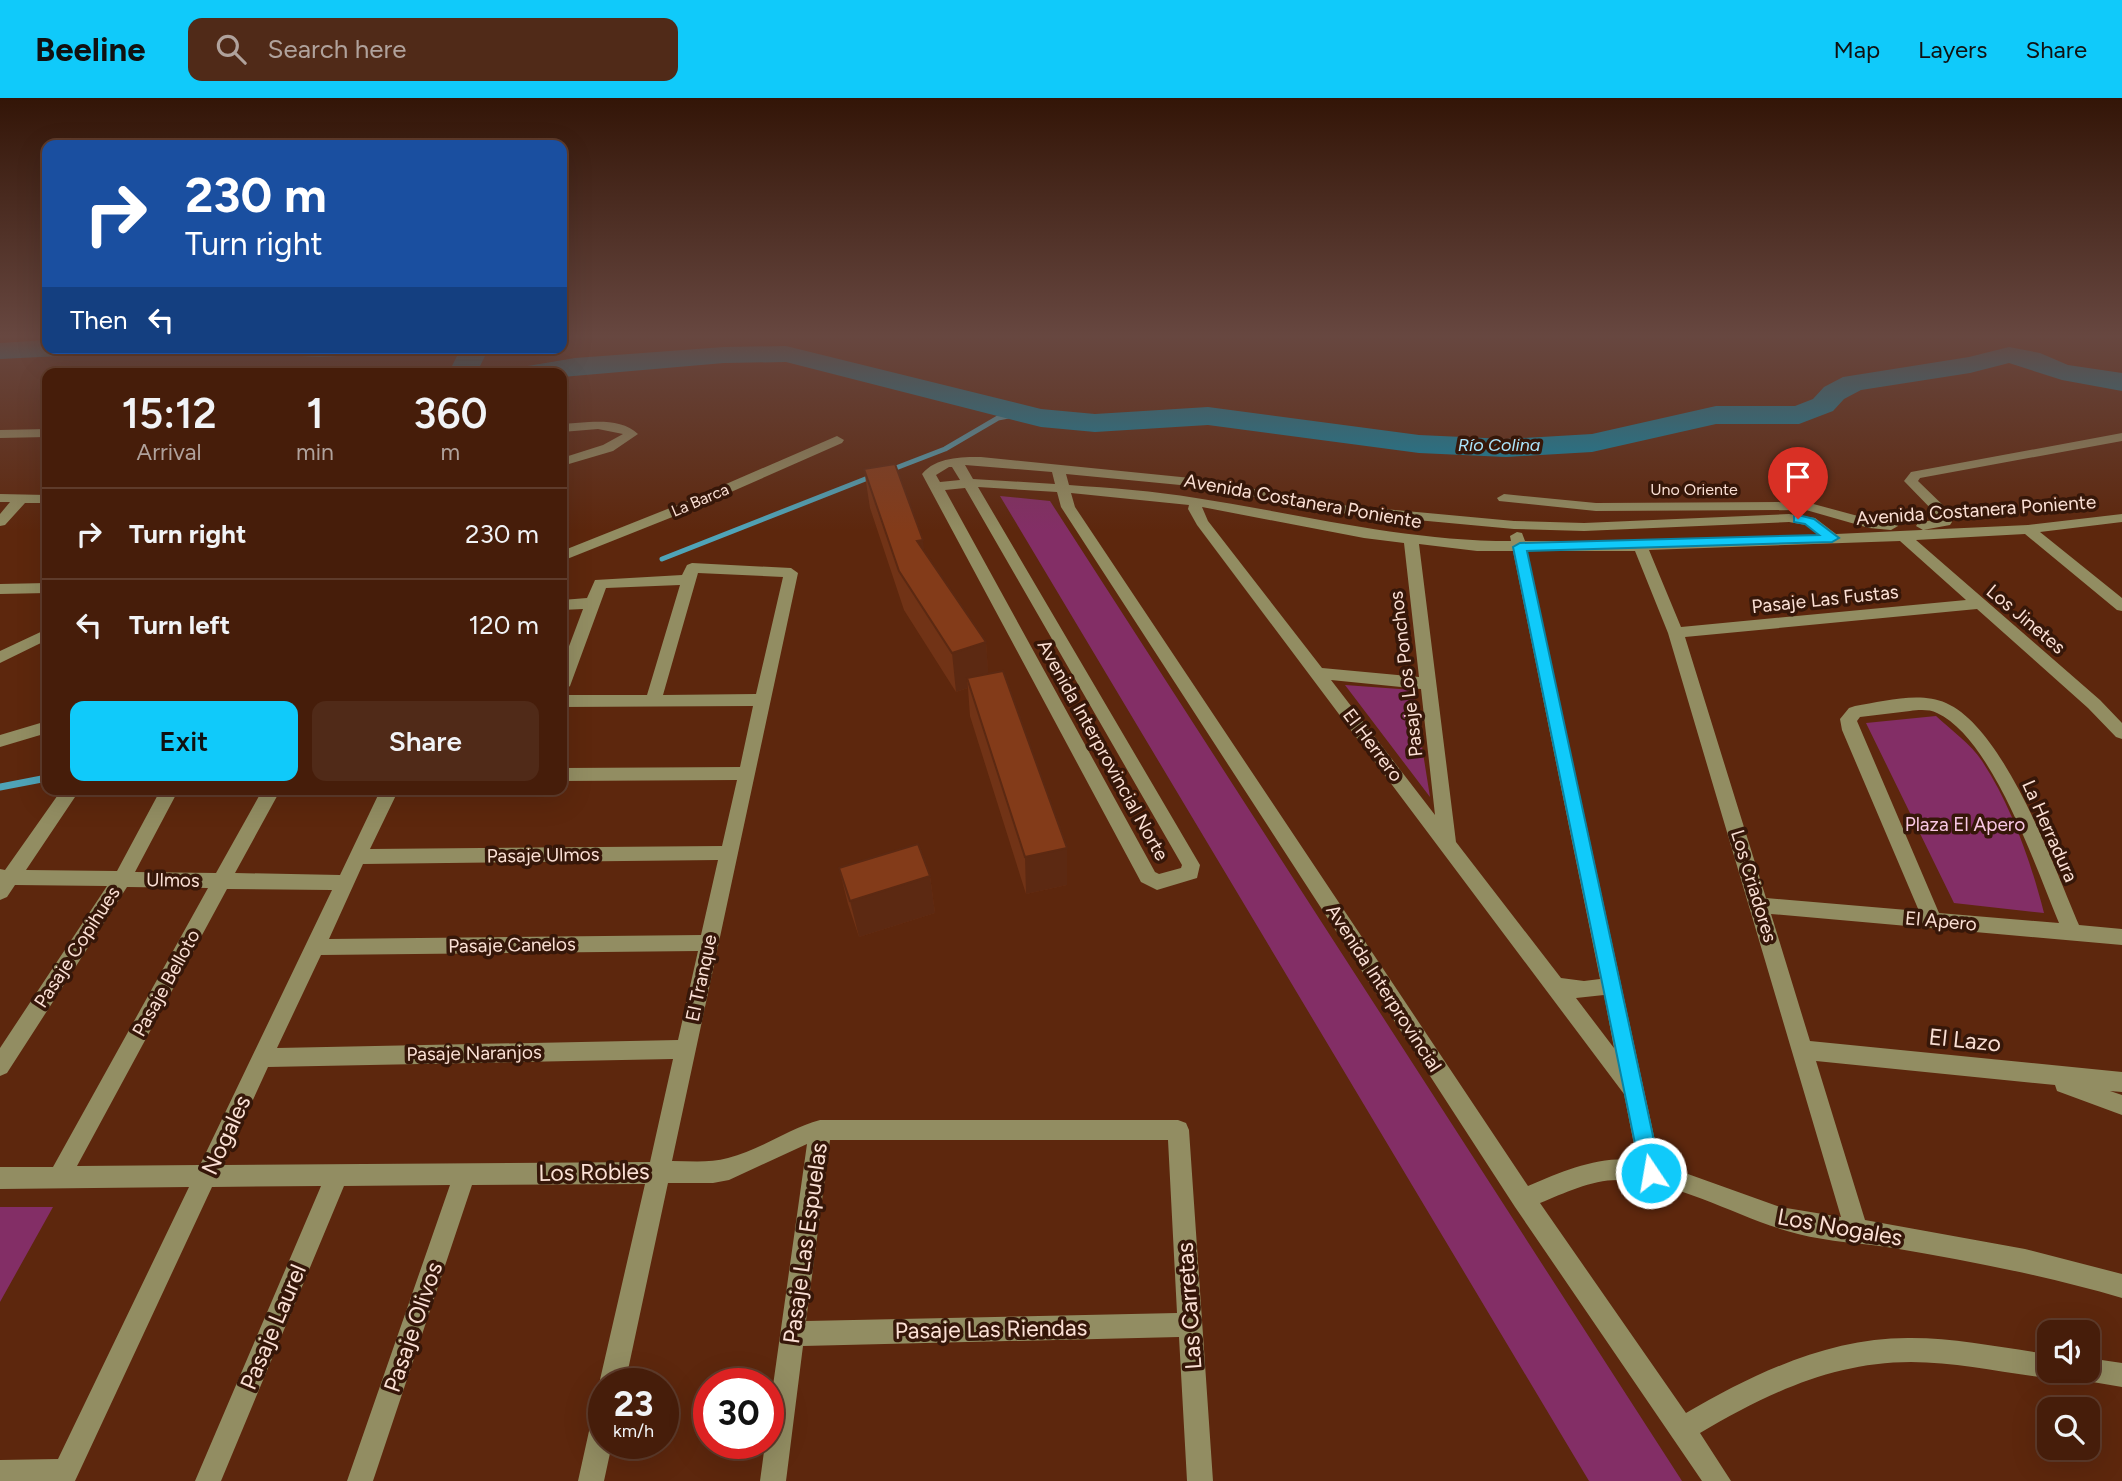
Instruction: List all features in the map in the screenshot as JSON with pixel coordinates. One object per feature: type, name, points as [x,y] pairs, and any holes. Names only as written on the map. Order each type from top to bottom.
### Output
[{"type":"street","points":[[567,428],[624,429],[632,434],[607,448],[567,460]]},
{"type":"street","points":[[0,434],[42,433]]},
{"type":"street","name":"Uno Oriente","points":[[1504,498],[1596,507],[1806,506],[1825,508],[1860,523],[1878,526],[1930,526],[1945,522],[1945,515],[1911,481],[1916,475],[2122,438]]},
{"type":"street","name":"La Barca","points":[[567,554],[685,507],[837,440]]},
{"type":"street","name":"Avenida Costanera Poniente","points":[[957,463],[981,461],[1201,482],[1341,509],[1514,525],[1584,527],[1789,518],[1810,522],[1832,538]]},
{"type":"street","points":[[936,487],[929,474],[931,470],[957,463]]},
{"type":"street","name":"Avenida Interprovincial Norte","points":[[936,487],[1148,877],[1157,882],[1190,873],[1191,865],[957,463]]},
{"type":"street","name":"Avenida Interprovincial","points":[[1058,469],[1068,507],[1523,1199],[1718,1481]]},
{"type":"street","name":"Avenida Costanera Poniente","points":[[936,487],[968,482],[1061,488],[1197,502],[1338,530],[1411,541],[1520,547],[1640,546],[1903,536],[2028,529],[2122,518]]},
{"type":"street","points":[[0,498],[42,499]]},
{"type":"street","points":[[0,522],[22,498]]},
{"type":"street","name":"El Herrero","points":[[1197,502],[1195,509],[1202,522],[1633,1089]]},
{"type":"street","points":[[1514,525],[1651,1173]]},
{"type":"street","points":[[2028,529],[2122,606]]},
{"type":"street","name":"Los Jinetes","points":[[1903,536],[2094,704],[2122,733]]},
{"type":"street","name":"Pasaje Los Ponchos","points":[[1411,541],[1447,843]]},
{"type":"street","name":"Los Criadores","points":[[1640,546],[1676,633],[1857,1231]]},
{"type":"street","name":"El Tranque","points":[[616,1368],[790,573],[690,574]]},
{"type":"street","points":[[567,673],[600,583],[690,574],[653,701]]},
{"type":"street","points":[[0,589],[42,588]]},
{"type":"street","points":[[567,605],[593,603]]},
{"type":"street","name":"Pasaje Las Fustas","points":[[1676,633],[1978,604]]},
{"type":"street","points":[[0,658],[42,637]]},
{"type":"street","points":[[1318,673],[1428,684]]},
{"type":"street","points":[[567,701],[762,700]]},
{"type":"street","name":"La Herradura","points":[[1933,920],[1850,730],[1848,719],[1856,712],[1932,705],[1949,710],[1958,717],[1998,769],[2029,829],[2073,933]]},
{"type":"street","points":[[0,741],[42,728]]},
{"type":"street","points":[[567,775],[747,773]]},
{"type":"street","name":"Pasaje Copihues","points":[[0,1066],[122,879],[167,795]]},
{"type":"street","name":"Pasaje Belloto","points":[[60,1176],[269,795]]},
{"type":"street","name":"Nogales","points":[[64,1476],[387,795]]},
{"type":"street","points":[[3,882],[66,797]]},
{"type":"street","name":"Pasaje Ulmos","points":[[358,857],[729,853]]},
{"type":"street","name":"Ulmos","points":[[3,882],[122,879],[346,883]]},
{"type":"street","name":"El Apero","points":[[1759,905],[2122,937]]},
{"type":"street","name":"Pasaje Canelos","points":[[315,947],[709,943]]},
{"type":"street","points":[[1556,986],[1588,991],[1611,983]]},
{"type":"street","name":"Pasaje Naranjos","points":[[262,1058],[686,1049]]},
{"type":"street","name":"El Lazo","points":[[1803,1050],[2122,1082]]},
{"type":"street","points":[[2042,1075],[2122,1105]]},
{"type":"street","name":"Los Robles","points":[[0,1178],[733,1169],[754,1161],[804,1133],[820,1130],[1178,1130]]},
{"type":"street","name":"Pasaje Las Espuelas","points":[[773,1481],[820,1130]]},
{"type":"street","name":"Las Carretas","points":[[1178,1130],[1200,1481]]},
{"type":"street","name":"Los Nogales","points":[[1523,1199],[1590,1174],[1618,1169],[1651,1173],[1804,1224],[2059,1267],[2122,1286]]},
{"type":"street","name":"Pasaje Olivos","points":[[360,1481],[466,1173]]},
{"type":"street","name":"Pasaje Laurel","points":[[208,1481],[338,1174]]},
{"type":"street","name":"Pasaje Las Riendas","points":[[793,1334],[1190,1325]]},
{"type":"street","points":[[1683,1429],[1727,1403],[1800,1370],[1868,1352],[1912,1350],[2037,1365]]},
{"type":"street","points":[[2100,1372],[2122,1375]]},
{"type":"street","points":[[591,1481],[596,1459]]},
{"type":"street","points":[[0,1473],[64,1476]]},
{"type":"green space","points":[[1000,496],[1050,501],[1682,1481],[1589,1481]]},
{"type":"green space","points":[[1345,685],[1413,690],[1430,797]]},
{"type":"green space","name":"Plaza El Apero","points":[[1936,716],[1961,737],[1982,761],[2002,796],[2019,834],[2044,913],[1954,903],[1866,723]]},
{"type":"green space","points":[[0,1207],[53,1207],[0,1302]]},
{"type":"building","points":[[895,464],[923,540],[917,541],[986,642],[952,653],[899,571],[864,469]]},
{"type":"building","points":[[1003,671],[1067,848],[1025,857],[967,678]]},
{"type":"building","points":[[918,844],[930,876],[850,901],[839,868]]},
{"type":"waterway","name":"Río Colina","points":[[975,402],[1041,418],[1095,423],[1208,416],[1419,444],[1506,448],[1592,443],[1716,415],[1799,415],[1826,402]]},
{"type":"waterway","points":[[888,471],[945,449],[998,418],[1019,414]]},
{"type":"waterway","points":[[662,559],[873,476]]},
{"type":"waterway","points":[[0,787],[42,779]]},
{"type":"route","points":[[1651,1173],[1520,547],[1640,546],[1832,538],[1810,522],[1798,519]]}]
